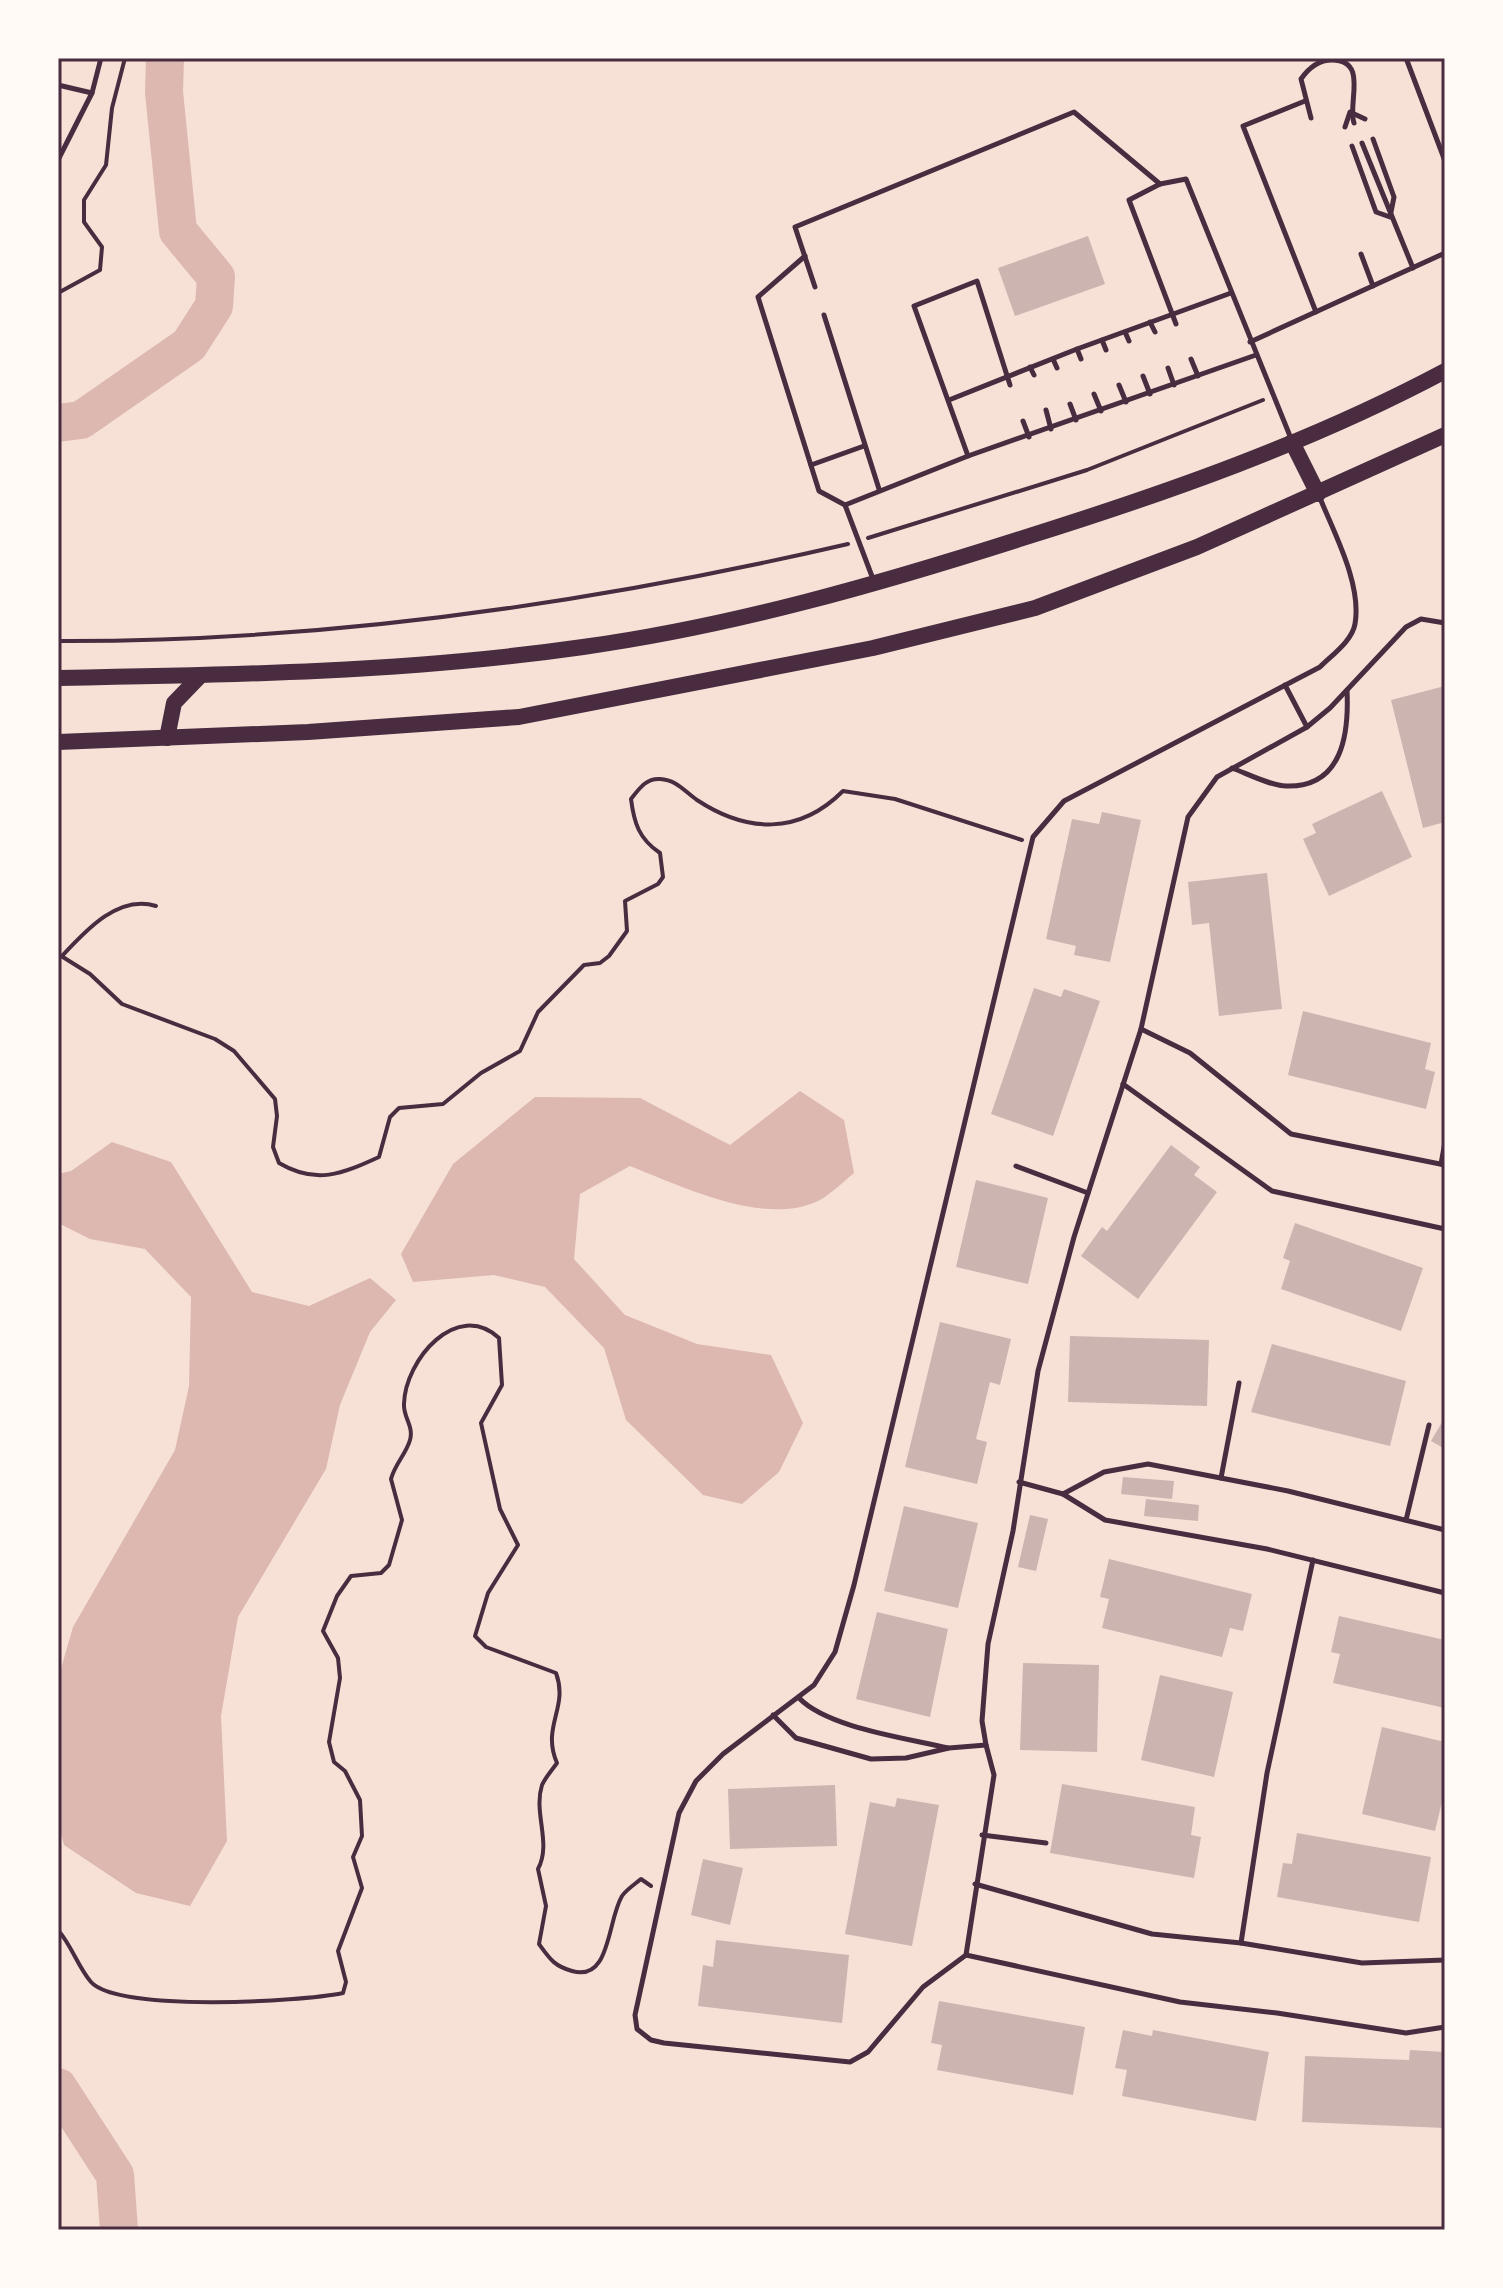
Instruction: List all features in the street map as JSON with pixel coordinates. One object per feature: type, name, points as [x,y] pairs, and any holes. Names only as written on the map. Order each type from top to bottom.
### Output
[{"type":"main road","points":[[58,678],[284,675],[438,664],[677,633],[875,584],[1106,512],[1384,404],[1445,371]]},
{"type":"main road","points":[[58,742],[519,717],[873,648],[1035,608],[1197,547],[1445,435]]},
{"type":"main road","points":[[1292,442],[1318,494]]},
{"type":"main road","points":[[167,738],[174,703],[201,675]]},
{"type":"lane","points":[[58,160],[92,93],[101,58]]},
{"type":"lane","points":[[1406,58],[1445,161]]},
{"type":"lane","points":[[1311,118],[1301,79],[1308,69],[1328,60],[1340,61],[1350,67],[1357,85],[1345,127]]},
{"type":"lane","points":[[58,85],[92,93]]},
{"type":"lane","points":[[1305,101],[1243,126],[1316,312]]},
{"type":"lane","points":[[815,287],[795,227],[1074,112],[1160,184]]},
{"type":"lane","points":[[1350,112],[1365,119]]},
{"type":"lane","points":[[1350,112],[1354,123]]},
{"type":"lane","points":[[1373,139],[1394,197],[1390,217]]},
{"type":"lane","points":[[1362,143],[1413,268]]},
{"type":"lane","points":[[1352,146],[1376,212],[1390,217]]},
{"type":"lane","points":[[1176,324],[1129,200],[1160,184],[1186,179],[1292,442]]},
{"type":"lane","points":[[1250,342],[1445,253]]},
{"type":"lane","points":[[1361,254],[1373,286]]},
{"type":"lane","points":[[805,256],[758,297],[819,491],[845,505],[875,584]]},
{"type":"lane","points":[[968,456],[914,306],[977,281],[1010,385]]},
{"type":"lane","points":[[949,400],[1231,293]]},
{"type":"lane","points":[[824,315],[879,489]]},
{"type":"lane","points":[[1150,322],[1155,332]]},
{"type":"lane","points":[[1125,332],[1129,341]]},
{"type":"lane","points":[[1102,340],[1106,350]]},
{"type":"lane","points":[[1077,349],[1081,359]]},
{"type":"lane","points":[[845,505],[968,456],[1256,355]]},
{"type":"lane","points":[[1053,359],[1057,368]]},
{"type":"lane","points":[[1191,359],[1198,376]]},
{"type":"lane","points":[[1030,367],[1034,375]]},
{"type":"lane","points":[[1168,368],[1174,385]]},
{"type":"lane","points":[[1143,376],[1150,394]]},
{"type":"lane","points":[[1119,385],[1126,402]]},
{"type":"lane","points":[[1094,394],[1101,411]]},
{"type":"lane","points":[[1070,404],[1076,420]]},
{"type":"lane","points":[[1046,410],[1051,429]]},
{"type":"lane","points":[[1023,421],[1029,437]]},
{"type":"lane","points":[[811,465],[864,446]]},
{"type":"lane","points":[[1318,494],[1351,574],[1355,624],[1344,644],[1320,667],[1064,801],[1032,843],[854,1585],[835,1652],[814,1685],[723,1754],[696,1781],[679,1813],[635,2015],[637,2029],[651,2040],[850,2062],[868,2052],[890,2022],[923,1987],[966,1955],[982,1835],[994,1775],[982,1721],[988,1644],[1038,1371],[1088,1193],[1141,1029],[1188,817],[1217,777],[1307,727],[1406,627],[1421,619],[1445,623]]},
{"type":"lane","points":[[1285,685],[1307,727]]},
{"type":"lane","points":[[1232,768],[1284,786],[1303,784],[1327,772],[1343,750],[1349,726],[1347,690]]},
{"type":"lane","points":[[1141,1029],[1190,1053],[1291,1134],[1443,1165],[1445,1142]]},
{"type":"lane","points":[[1123,1084],[1272,1191],[1445,1229]]},
{"type":"lane","points":[[1016,1166],[1088,1193]]},
{"type":"lane","points":[[1221,1478],[1239,1383]]},
{"type":"lane","points":[[1406,1520],[1429,1425]]},
{"type":"lane","points":[[1063,1494],[1104,1472],[1148,1464],[1445,1530]]},
{"type":"lane","points":[[1019,1482],[1063,1494],[1105,1520],[1194,1533],[1445,1593]]},
{"type":"lane","points":[[1241,1943],[1273,1744],[1313,1560]]},
{"type":"lane","points":[[799,1698],[809,1708],[836,1719],[949,1748]]},
{"type":"lane","points":[[773,1715],[796,1738],[871,1759],[906,1758],[949,1748],[986,1745]]},
{"type":"lane","points":[[982,1835],[1046,1843]]},
{"type":"lane","points":[[975,1884],[1152,1934],[1241,1943],[1362,1963],[1445,1960]]},
{"type":"lane","points":[[966,1955],[1180,2002],[1406,2033],[1445,2027]]},
{"type":"path","points":[[58,293],[100,270],[102,247],[84,222],[84,200],[106,165],[112,108],[125,58]]},
{"type":"path","points":[[58,641],[330,629],[521,608],[712,575],[861,541],[1087,470],[1273,396]]},
{"type":"path","points":[[156,906],[141,901],[128,903],[60,955],[90,974],[122,1004],[215,1039],[234,1051],[275,1099],[277,1116],[273,1147],[279,1163],[315,1177],[334,1177],[379,1157],[390,1117],[399,1108],[443,1104],[481,1073],[520,1051],[538,1012],[584,965],[600,963],[609,956],[627,931],[625,901],[658,884],[663,877],[660,853],[645,843],[634,820],[631,799],[642,784],[658,779],[680,784],[696,800],[749,824],[771,827],[795,821],[828,806],[843,791],[895,799],[1032,843]]},
{"type":"path","points":[[58,1930],[91,1982],[111,1995],[230,2004],[343,1993],[346,1982],[338,1951],[362,1888],[353,1857],[362,1836],[360,1800],[345,1771],[334,1762],[329,1742],[340,1678],[338,1658],[323,1631],[337,1596],[351,1576],[381,1573],[389,1565],[402,1520],[391,1479],[411,1439],[411,1427],[403,1405],[406,1391],[419,1362],[440,1334],[465,1323],[491,1330],[499,1338],[502,1385],[481,1423],[500,1509],[518,1545],[488,1593],[475,1636],[486,1647],[556,1673],[563,1690],[549,1746],[557,1763],[542,1786],[540,1814],[545,1856],[538,1869],[546,1906],[539,1944],[555,1967],[580,1973],[593,1970],[603,1960],[606,1937],[623,1895],[641,1879],[662,1893]]},
{"type":"shaded area","points":[[800,1091],[844,1120],[854,1173],[820,1200],[798,1207],[750,1207],[698,1193],[630,1166],[580,1194],[574,1259],[625,1315],[697,1344],[771,1355],[803,1423],[779,1472],[742,1504],[703,1495],[626,1420],[604,1348],[545,1287],[494,1275],[413,1282],[401,1254],[453,1164],[535,1097],[640,1098],[730,1145]]},
{"type":"shaded area","points":[[112,1142],[171,1162],[252,1292],[309,1306],[370,1278],[396,1300],[370,1332],[340,1405],[326,1469],[238,1617],[221,1716],[227,1841],[190,1906],[136,1893],[64,1845],[58,1821],[58,1679],[73,1627],[175,1450],[189,1386],[191,1297],[145,1249],[90,1239],[58,1223],[58,1174],[71,1171]]},
{"type":"building","points":[[1088,236],[1105,284],[1015,316],[998,268]]},
{"type":"building","points":[[1445,686],[1445,822],[1423,828],[1391,700]]},
{"type":"building","points":[[1382,791],[1412,857],[1329,896],[1303,839],[1316,833],[1312,824]]},
{"type":"building","points":[[1102,812],[1141,820],[1110,962],[1074,955],[1076,946],[1046,939],[1072,819],[1099,824]]},
{"type":"building","points":[[1267,873],[1282,1009],[1219,1016],[1209,923],[1192,925],[1188,882]]},
{"type":"building","points":[[1034,988],[1061,997],[1064,989],[1100,1001],[1053,1136],[991,1114]]},
{"type":"building","points":[[1303,1011],[1431,1043],[1425,1069],[1435,1072],[1426,1109],[1288,1075]]},
{"type":"building","points":[[1171,1145],[1200,1167],[1194,1175],[1217,1192],[1138,1299],[1081,1256],[1102,1227],[1107,1231]]},
{"type":"building","points":[[976,1180],[1048,1198],[1028,1284],[956,1267]]},
{"type":"building","points":[[1295,1223],[1423,1268],[1401,1331],[1281,1289],[1290,1261],[1283,1258]]},
{"type":"building","points":[[940,1322],[1011,1339],[1000,1385],[990,1382],[976,1439],[987,1442],[977,1484],[905,1467]]},
{"type":"building","points":[[1070,1336],[1209,1340],[1207,1406],[1068,1402]]},
{"type":"building","points":[[1272,1344],[1406,1381],[1390,1446],[1251,1412]]},
{"type":"building","points":[[1445,1417],[1445,1449],[1431,1441]]},
{"type":"building","points":[[1123,1477],[1174,1481],[1172,1499],[1121,1494]]},
{"type":"building","points":[[1146,1499],[1199,1505],[1198,1521],[1144,1516]]},
{"type":"building","points":[[904,1506],[978,1523],[958,1608],[884,1591]]},
{"type":"building","points":[[1030,1515],[1048,1519],[1036,1571],[1018,1567]]},
{"type":"building","points":[[1109,1559],[1252,1594],[1243,1631],[1230,1628],[1222,1657],[1102,1628],[1109,1599],[1100,1597]]},
{"type":"building","points":[[877,1612],[948,1629],[930,1717],[856,1699]]},
{"type":"building","points":[[1339,1616],[1445,1640],[1445,1708],[1333,1683],[1340,1654],[1331,1652]]},
{"type":"building","points":[[1023,1663],[1099,1665],[1097,1752],[1020,1750]]},
{"type":"building","points":[[1160,1675],[1233,1692],[1214,1777],[1141,1760]]},
{"type":"building","points":[[1382,1727],[1445,1742],[1445,1789],[1435,1831],[1362,1814]]},
{"type":"building","points":[[1062,1784],[1195,1807],[1191,1835],[1201,1837],[1194,1878],[1050,1853]]},
{"type":"building","points":[[835,1785],[837,1846],[730,1849],[728,1789]]},
{"type":"building","points":[[897,1798],[939,1805],[912,1946],[845,1934],[870,1802],[895,1807]]},
{"type":"building","points":[[1297,1833],[1431,1857],[1419,1922],[1277,1897],[1283,1863],[1292,1864]]},
{"type":"building","points":[[703,1859],[743,1868],[730,1925],[691,1915]]},
{"type":"building","points":[[716,1940],[849,1955],[842,2023],[698,2006],[703,1965],[713,1967]]},
{"type":"building","points":[[939,2001],[1085,2027],[1073,2095],[937,2070],[942,2045],[931,2043]]},
{"type":"building","points":[[1123,2030],[1152,2036],[1153,2030],[1269,2052],[1256,2121],[1122,2096],[1127,2070],[1115,2068]]},
{"type":"building","points":[[1410,2050],[1445,2052],[1445,2128],[1302,2122],[1305,2056],[1409,2060]]},
{"type":"waterway","points":[[58,423],[81,420],[189,345],[214,306],[216,277],[178,231],[164,92],[165,58]]},
{"type":"waterway","points":[[58,2087],[115,2175],[119,2230]]}]
